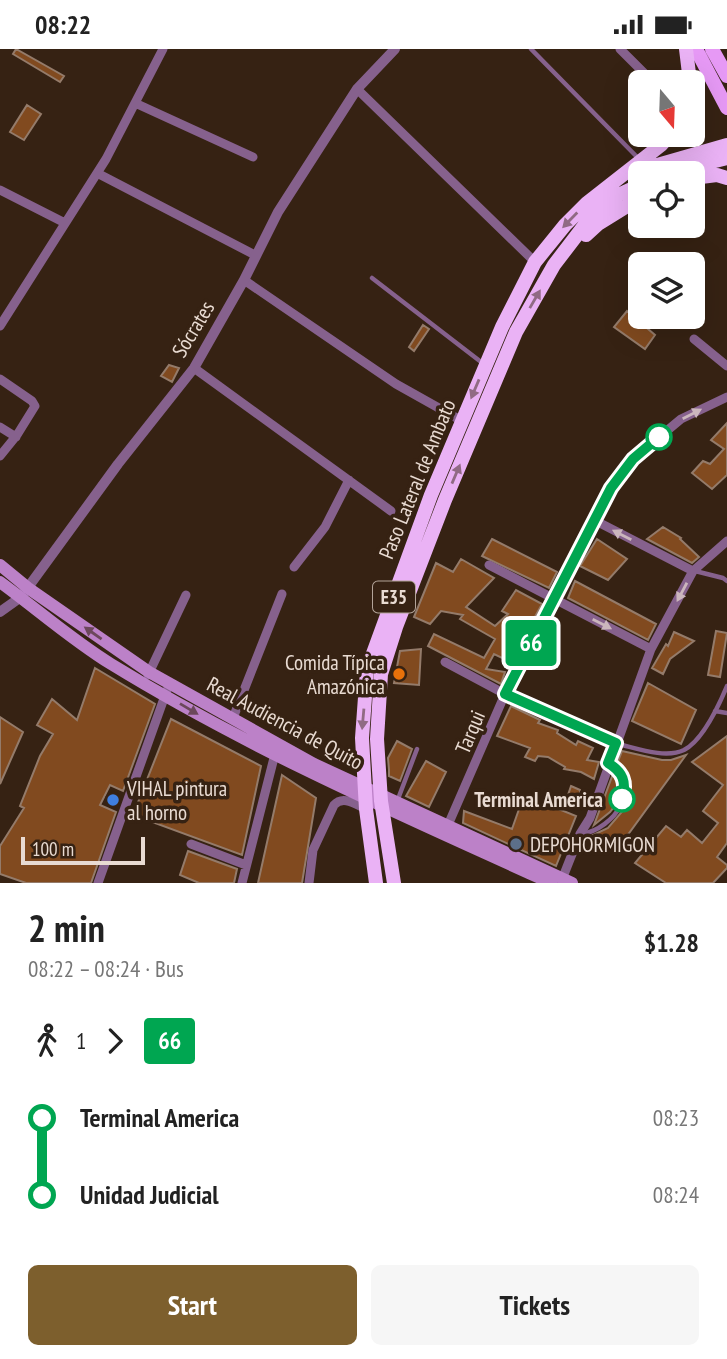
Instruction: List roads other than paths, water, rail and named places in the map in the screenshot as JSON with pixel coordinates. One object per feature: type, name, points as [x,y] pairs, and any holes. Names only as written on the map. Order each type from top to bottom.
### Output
[{"type":"highway","points":[[686,49],[689,70]]},
{"type":"highway","points":[[621,176],[727,145]]},
{"type":"highway","name":"Paso Lateral de Ambato","points":[[641,161],[657,147]]},
{"type":"highway","points":[[705,164],[727,158]]},
{"type":"highway","name":"Paso Lateral de Ambato","points":[[376,883],[366,809],[362,738],[367,670],[431,495],[485,365],[535,262],[587,203],[628,171]]},
{"type":"highway","points":[[705,176],[717,175],[727,178]]},
{"type":"highway","points":[[554,265],[590,218],[618,195],[628,190]]},
{"type":"highway","points":[[554,265],[598,223],[628,205]]},
{"type":"highway","name":"Paso Lateral de Ambato","points":[[394,883],[380,801],[377,739],[381,674],[445,500],[516,332],[554,265]]},
{"type":"main road","points":[[696,49],[712,58],[727,76]]},
{"type":"main road","points":[[712,58],[727,108]]},
{"type":"main road","name":"Real Audiencia de Quito","points":[[0,565],[24,592]]},
{"type":"main road","name":"Real Audiencia de Quito","points":[[0,582],[24,592],[146,678],[233,718],[276,750]]},
{"type":"main road","name":"Real Audiencia de Quito","points":[[168,689],[312,769],[562,882]]},
{"type":"main road","name":"Real Audiencia de Quito","points":[[432,824],[449,825],[562,882]]},
{"type":"street","points":[[1,322],[97,173],[163,49]]},
{"type":"street","name":"Sócrates","points":[[0,612],[24,592],[118,464],[194,369],[244,280],[278,212],[357,89],[395,49]]},
{"type":"street","points":[[620,49],[641,70]]},
{"type":"street","points":[[357,89],[535,262]]},
{"type":"street","points":[[135,103],[253,157]]},
{"type":"street","points":[[97,173],[255,255]]},
{"type":"street","points":[[0,190],[65,223]]},
{"type":"street","points":[[244,280],[396,384],[462,421]]},
{"type":"street","points":[[694,339],[727,366]]},
{"type":"street","points":[[194,369],[391,511]]},
{"type":"street","points":[[0,379],[35,404],[35,409],[0,456]]},
{"type":"street","name":"Tarqui","points":[[449,825],[505,694],[611,488],[633,459],[681,419],[727,397]]},
{"type":"street","points":[[0,427],[16,437]]},
{"type":"street","points":[[294,567],[325,527],[349,480]]},
{"type":"street","points":[[594,520],[693,571]]},
{"type":"street","points":[[562,882],[580,834],[590,818],[651,649],[693,571],[727,541]]},
{"type":"street","points":[[489,565],[651,649]]},
{"type":"street","points":[[233,718],[282,594]]},
{"type":"street","points":[[146,678],[186,595]]},
{"type":"street","points":[[445,662],[505,694],[616,743]]},
{"type":"street","points":[[98,883],[168,689]]},
{"type":"street","points":[[242,883],[276,750]]},
{"type":"street","points":[[309,883],[313,850],[334,805],[338,800],[344,800],[366,809]]},
{"type":"street","points":[[191,844],[246,865]]},
{"type":"lane","points":[[531,49],[641,161]]},
{"type":"lane","points":[[372,278],[485,365]]},
{"type":"lane","points":[[693,571],[723,577],[727,581]]},
{"type":"lane","points":[[616,743],[666,753],[684,750],[707,726],[727,686]]},
{"type":"lane","points":[[715,711],[727,713]]},
{"type":"lane","points":[[384,824],[392,816],[417,749]]},
{"type":"lane","points":[[580,834],[602,828],[621,804],[625,782],[621,771],[608,763]]},
{"type":"place","name":"Comida Típica Amazónica","points":[[399,674]]},
{"type":"place","name":"Terminal America","points":[[622,799]]},
{"type":"place","name":"VIHAL pintura al horno","points":[[113,800]]},
{"type":"place","name":"DEPOHORMIGON","points":[[516,844]]}]
